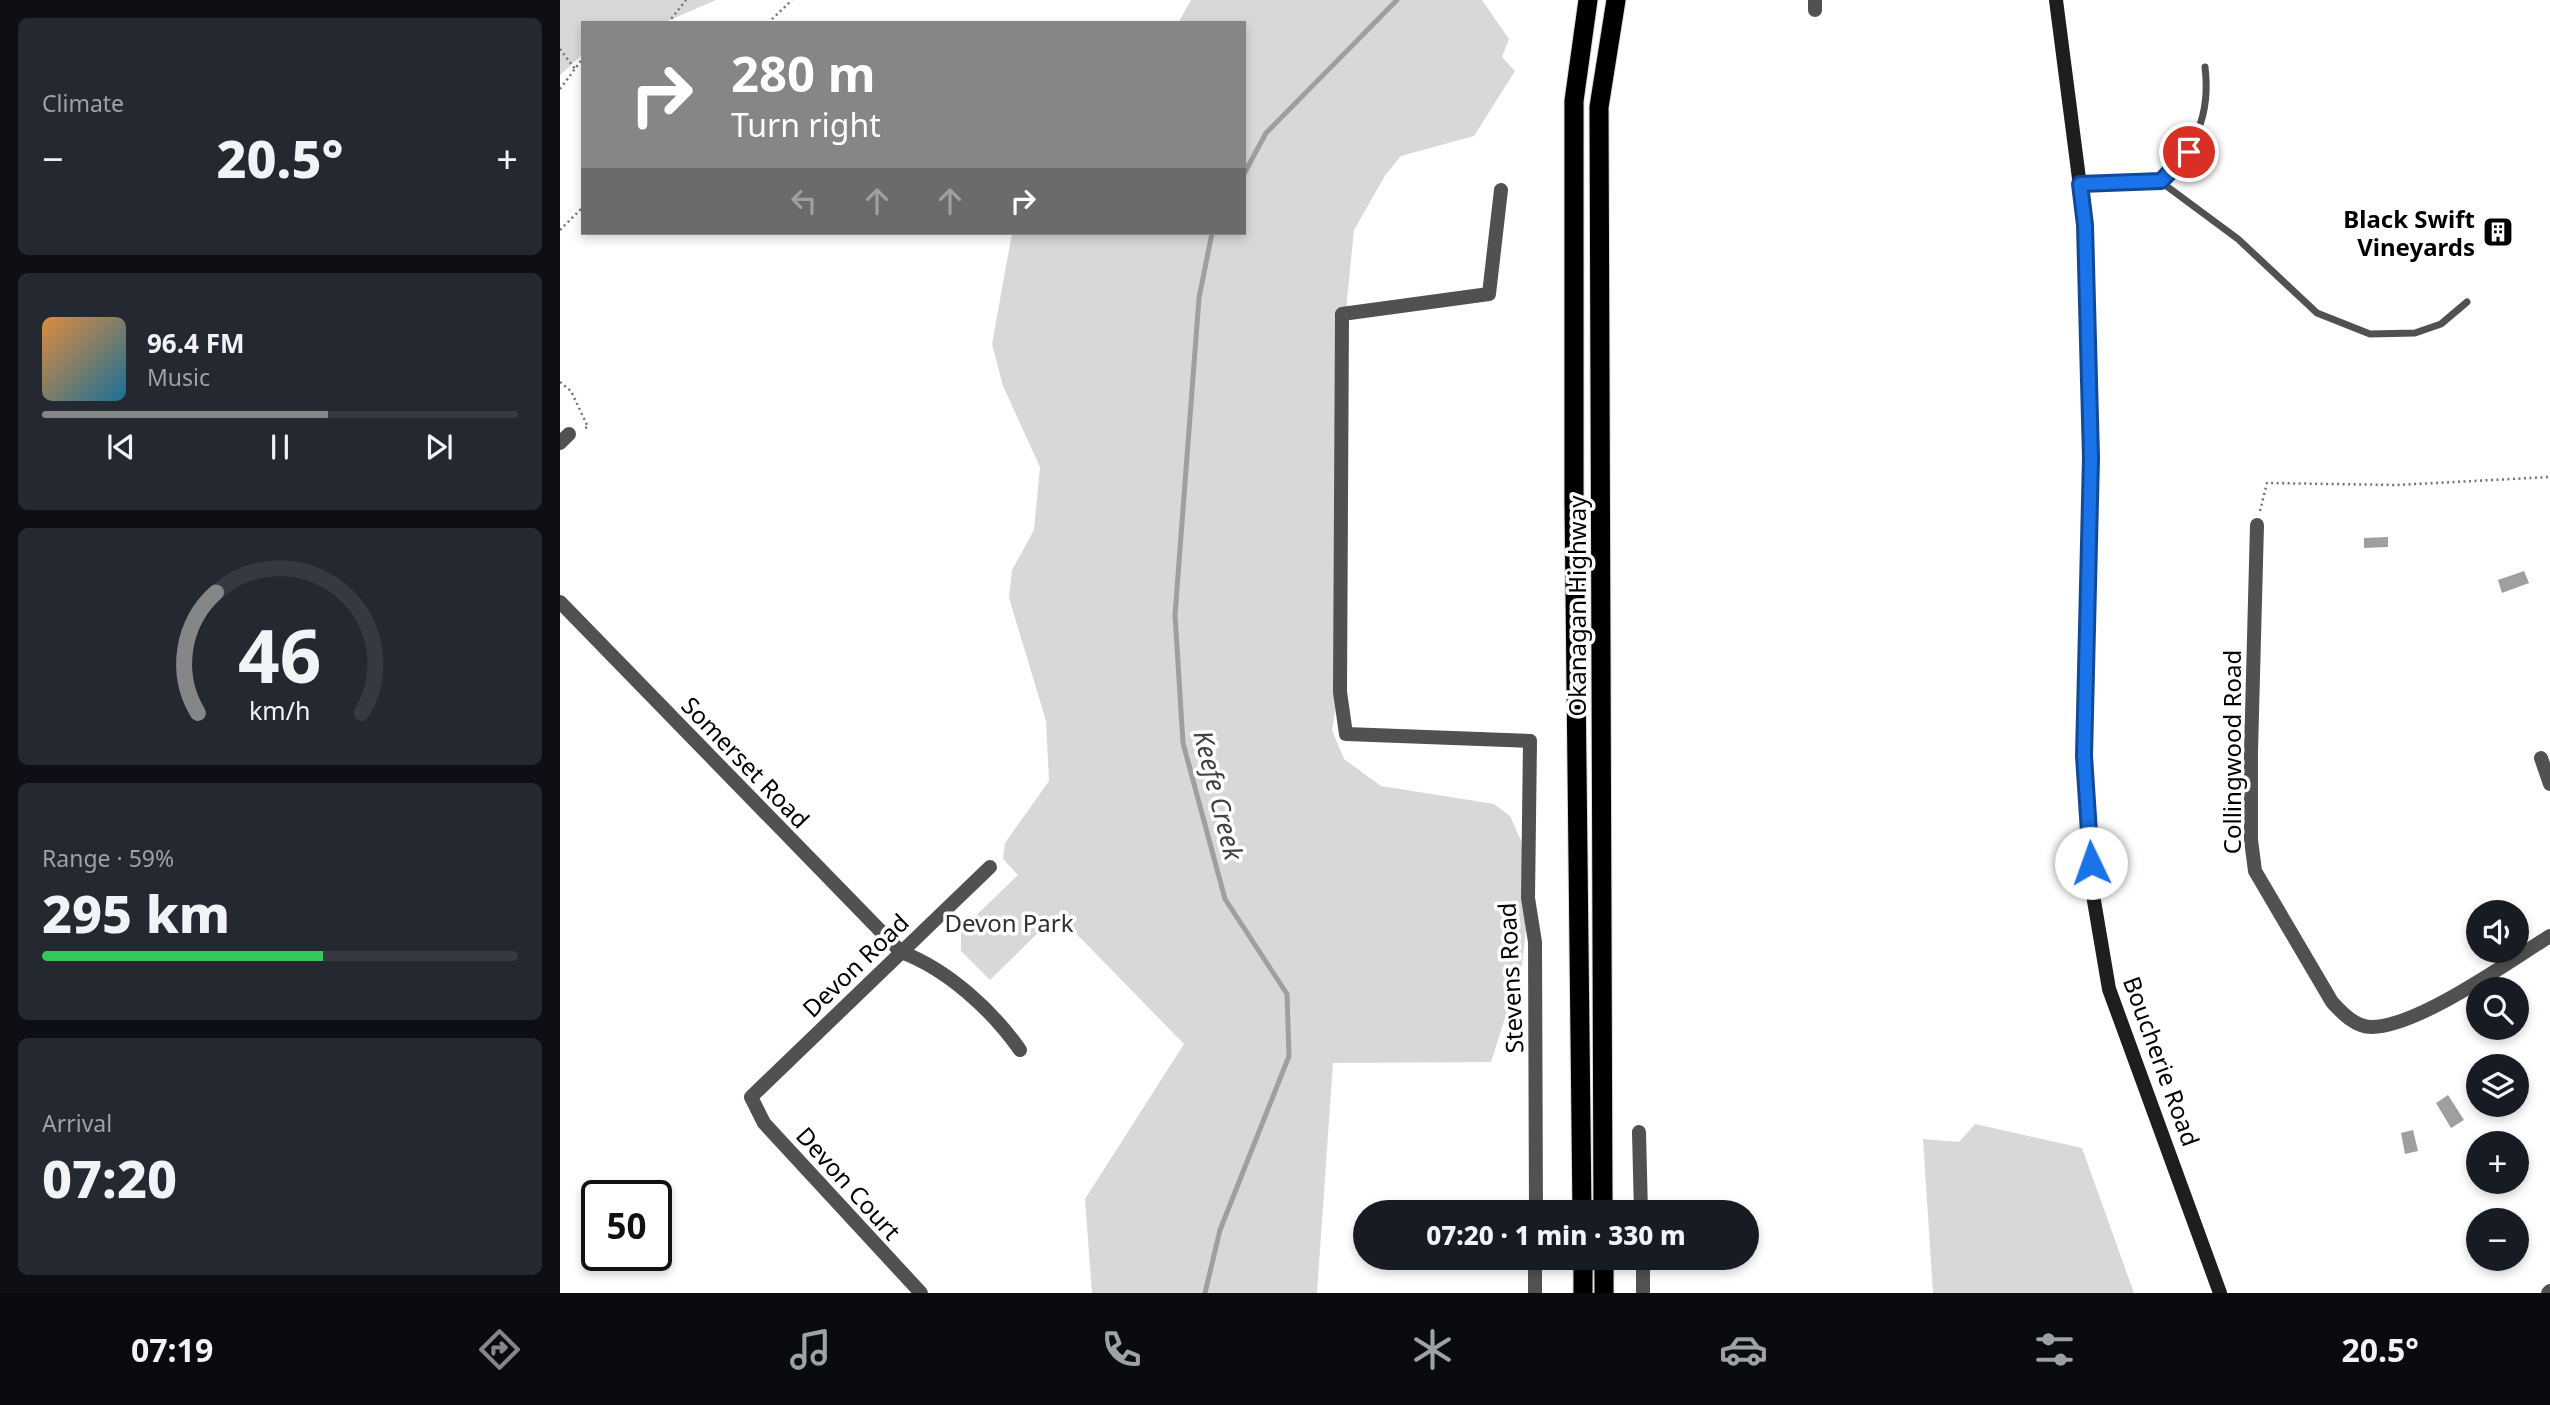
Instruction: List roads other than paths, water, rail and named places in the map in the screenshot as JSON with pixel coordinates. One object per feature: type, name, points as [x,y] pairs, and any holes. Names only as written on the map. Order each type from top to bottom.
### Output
[{"type":"highway","name":"Okanagan Highway","points":[[1582,1200],[1574,502],[1574,101],[1588,0]]},
{"type":"highway","name":"Okanagan Highway","points":[[1603,1200],[1599,107],[1616,0]]},
{"type":"highway","points":[[1583,1270],[1583,1293]]},
{"type":"highway","points":[[1604,1270],[1604,1293]]},
{"type":"main road","name":"Boucherie Road","points":[[2056,0],[2085,225],[2091,458],[2084,756],[2092,889],[2109,989],[2220,1293]]},
{"type":"street","name":"Stevens Road","points":[[1501,190],[1489,294],[1342,314],[1340,692],[1346,734],[1530,741],[1528,898],[1535,956],[1536,1200]]},
{"type":"street","name":"Collingwood Road","points":[[2257,526],[2251,751],[2251,840],[2255,871],[2332,1002],[2346,1018],[2371,1027],[2422,1014],[2550,936]]},
{"type":"street","name":"Somerset Road","points":[[560,602],[901,952]]},
{"type":"street","points":[[2541,758],[2550,784]]},
{"type":"street","name":"Devon Road","points":[[751,1097],[990,867]]},
{"type":"street","points":[[901,952],[926,962],[1002,1024],[1020,1050]]},
{"type":"street","name":"Devon Court","points":[[751,1097],[764,1123],[921,1293]]},
{"type":"street","points":[[1639,1132],[1641,1200]]},
{"type":"street","points":[[1535,1270],[1535,1293]]},
{"type":"street","points":[[1643,1270],[1643,1293]]},
{"type":"lane","points":[[2161,181],[2189,152],[2208,99],[2205,67]]},
{"type":"lane","points":[[2080,184],[2161,181],[2238,239],[2317,313],[2370,334],[2415,333],[2441,324],[2467,302]]},
{"type":"waterway","name":"Keefe Creek","points":[[1246,170],[1266,133],[1397,0]]},
{"type":"waterway","name":"Keefe Creek","points":[[1205,1293],[1220,1230],[1289,1056],[1287,994],[1225,899],[1183,743],[1175,615],[1199,298],[1212,235]]},
{"type":"place","name":"Black Swift Vineyards","points":[[2498,232]]},
{"type":"park label","name":"Devon Park","points":[[1009,922]]}]
